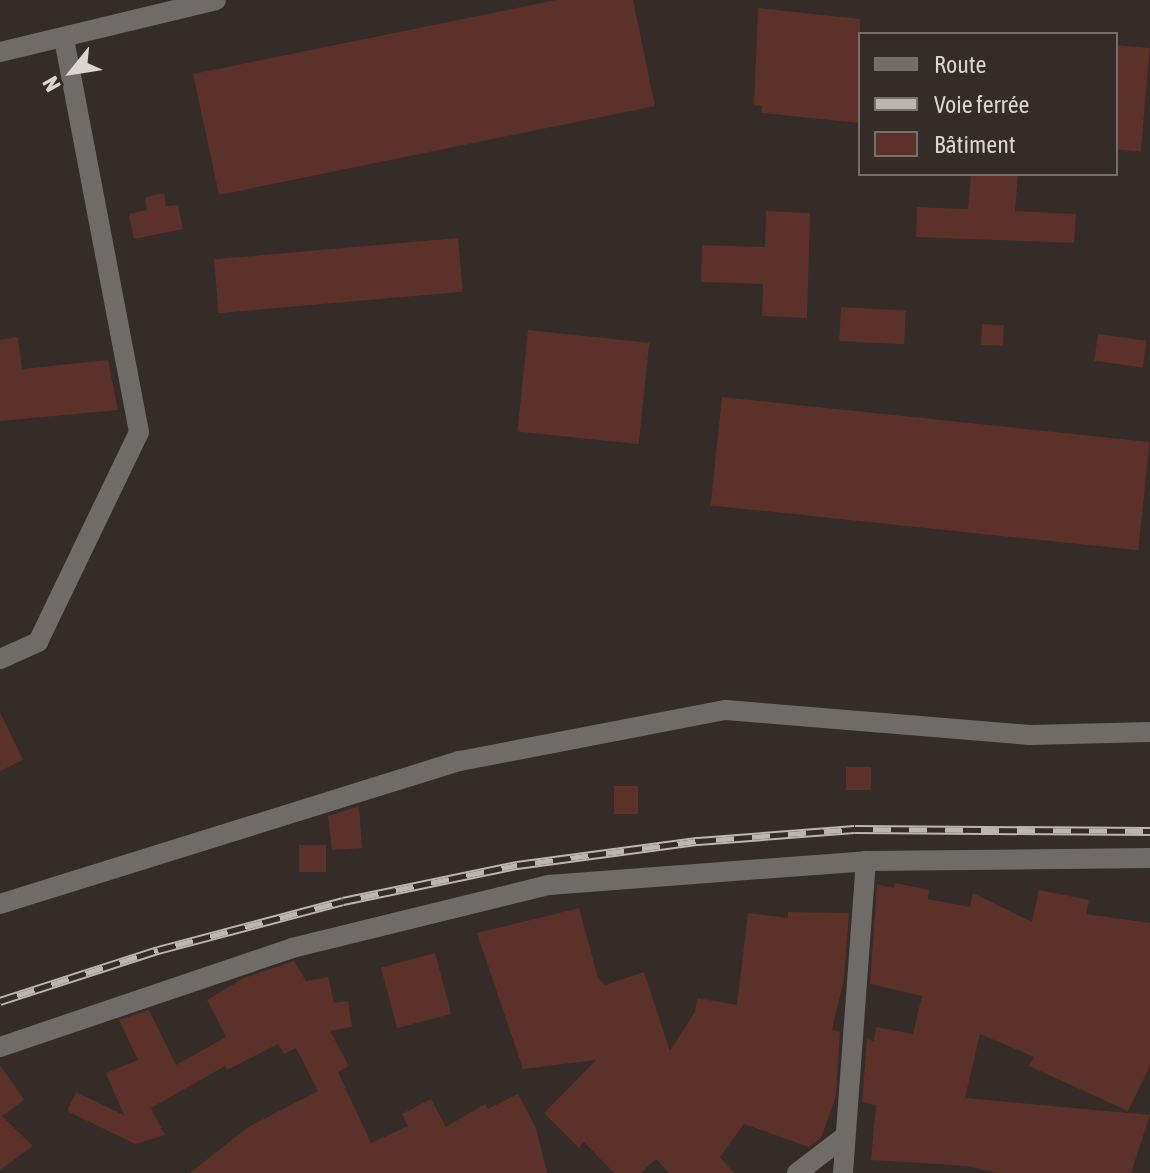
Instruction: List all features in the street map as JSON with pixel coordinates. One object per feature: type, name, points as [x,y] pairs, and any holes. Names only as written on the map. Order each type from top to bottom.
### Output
[{"type":"street","points":[[0,52],[216,0]]},
{"type":"street","points":[[0,659],[38,642],[139,432],[64,37]]},
{"type":"street","points":[[0,904],[460,761],[726,710],[1030,735],[1150,732]]},
{"type":"street","points":[[0,1047],[292,948],[549,885],[866,861],[1150,858]]},
{"type":"street","points":[[843,1173],[866,861]]},
{"type":"street","points":[[797,1173],[844,1137]]},
{"type":"building","points":[[556,0],[633,0],[655,106],[219,195],[193,74]]},
{"type":"building","points":[[758,8],[860,19],[858,123],[761,113],[762,106],[754,105]]},
{"type":"building","points":[[1118,45],[1150,48],[1141,152],[1118,150]]},
{"type":"building","points":[[971,176],[1018,176],[1015,211],[1076,214],[1074,243],[916,237],[917,207],[968,209]]},
{"type":"building","points":[[164,193],[166,206],[178,205],[183,229],[134,239],[129,214],[147,210],[145,197]]},
{"type":"building","points":[[766,211],[810,213],[807,318],[762,316],[763,284],[701,282],[702,245],[765,247]]},
{"type":"building","points":[[458,238],[463,292],[219,313],[214,259]]},
{"type":"building","points":[[841,307],[906,310],[904,344],[839,341]]},
{"type":"building","points":[[982,324],[1004,325],[1003,346],[981,345]]},
{"type":"building","points":[[528,330],[649,343],[639,444],[517,431]]},
{"type":"building","points":[[1098,334],[1147,341],[1143,368],[1094,361]]},
{"type":"building","points":[[18,337],[22,369],[108,360],[118,410],[0,421],[0,340]]},
{"type":"building","points":[[722,397],[1150,442],[1138,550],[711,505]]},
{"type":"building","points":[[0,712],[23,760],[0,771]]},
{"type":"building","points":[[846,767],[871,767],[871,790],[846,790]]},
{"type":"building","points":[[614,786],[638,786],[638,814],[614,814]]},
{"type":"building","points":[[359,806],[362,848],[332,850],[328,816]]},
{"type":"building","points":[[299,845],[326,845],[326,872],[299,872]]},
{"type":"building","points":[[895,883],[929,890],[928,899],[970,907],[973,893],[1032,922],[1039,890],[1089,900],[1086,914],[1150,923],[1150,1066],[1128,1111],[1029,1066],[1034,1057],[980,1034],[965,1098],[1150,1115],[1131,1173],[998,1173],[967,1166],[871,1160],[876,1105],[862,1102],[867,1039],[874,1041],[876,1027],[913,1034],[922,996],[870,984],[877,884],[894,888]]},
{"type":"building","points":[[579,908],[598,978],[605,985],[644,972],[670,1051],[695,1012],[697,998],[737,1005],[748,913],[788,918],[788,912],[849,913],[844,979],[832,1030],[840,1032],[836,1096],[821,1138],[809,1147],[744,1124],[720,1157],[734,1173],[669,1173],[656,1159],[641,1173],[614,1173],[584,1142],[579,1148],[544,1113],[596,1060],[523,1069],[477,933]]},
{"type":"building","points":[[435,953],[451,1014],[397,1028],[381,967]]},
{"type":"building","points":[[294,961],[306,981],[328,977],[334,1003],[348,1001],[352,1027],[330,1031],[349,1066],[338,1072],[371,1143],[408,1126],[402,1114],[431,1099],[446,1127],[485,1104],[488,1109],[518,1094],[536,1128],[547,1173],[190,1173],[248,1127],[318,1091],[296,1048],[284,1054],[278,1044],[227,1070],[225,1066],[151,1108],[165,1135],[135,1144],[67,1111],[76,1092],[124,1115],[106,1073],[138,1060],[119,1020],[149,1010],[176,1065],[226,1037],[207,1000],[244,978]]},
{"type":"building","points":[[0,1065],[24,1100],[2,1116],[33,1146],[0,1170]]},
{"type":"railway","points":[[0,1001],[158,950],[343,901],[517,865],[698,841],[855,829],[1150,831]]}]
